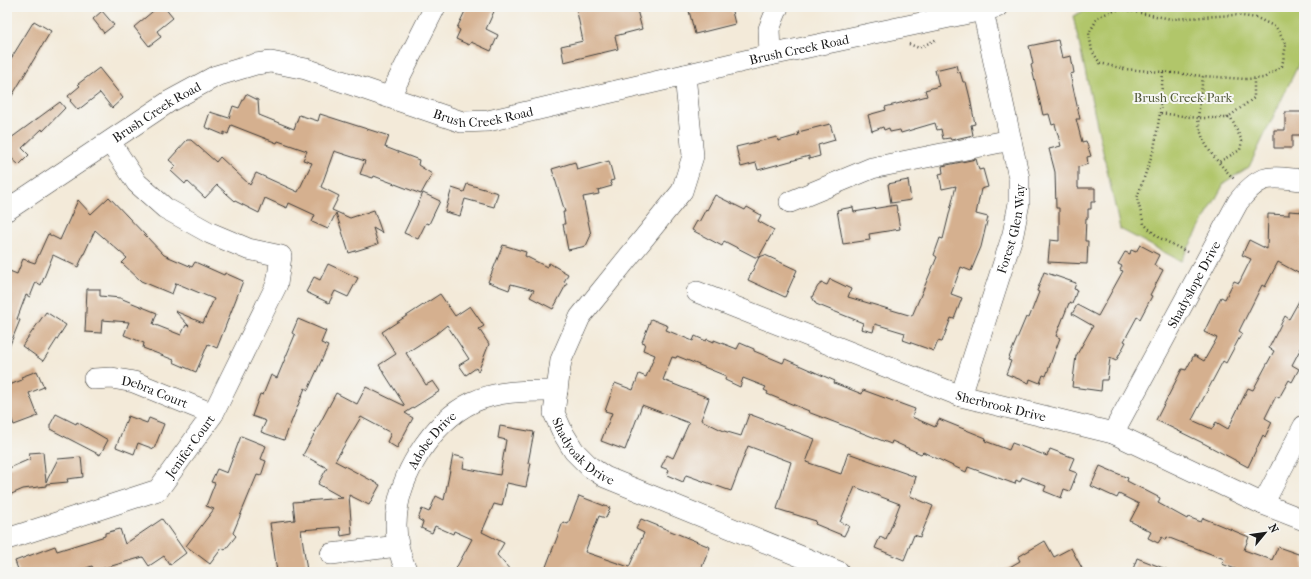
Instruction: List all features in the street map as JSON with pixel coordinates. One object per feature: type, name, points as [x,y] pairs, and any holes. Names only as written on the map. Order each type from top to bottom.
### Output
[{"type":"street","points":[[390,96],[435,7]]},
{"type":"street","points":[[770,55],[769,29],[778,7]]},
{"type":"street","name":"Brush Creek Road","points":[[7,210],[170,101],[216,76],[256,64],[271,62],[306,68],[462,122],[488,120],[770,55],[990,9]]},
{"type":"street","name":"Forest Glen Way","points":[[961,396],[1013,234],[1019,203],[1019,178],[1011,140],[990,9]]},
{"type":"street","name":"Shadyoak Drive","points":[[685,75],[693,156],[682,191],[580,317],[561,360],[554,413],[563,433],[574,451],[590,467],[605,477],[839,572]]},
{"type":"street","points":[[790,202],[872,168],[1011,140]]},
{"type":"street","name":"Jenifer Court","points":[[7,539],[158,490],[213,414],[278,284],[281,256],[248,249],[210,232],[165,208],[137,183],[110,142]]},
{"type":"street","name":"Shadyslope Drive","points":[[1113,433],[1204,262],[1238,202],[1251,185],[1264,179],[1277,177],[1304,180]]},
{"type":"street","name":"Sherbrook Drive","points":[[697,292],[961,396],[1113,433],[1263,504],[1304,520]]},
{"type":"street","name":"Debra Court","points":[[94,379],[112,378],[134,382],[213,414]]},
{"type":"street","name":"Adobe Drive","points":[[407,572],[398,546],[396,526],[398,507],[404,486],[421,451],[431,435],[455,413],[473,402],[494,395],[515,391],[557,391]]},
{"type":"street","points":[[1263,504],[1304,426]]},
{"type":"street","points":[[331,554],[398,546]]},
{"type":"path","points":[[1120,9],[1171,19],[1234,15],[1257,18],[1276,27],[1286,45],[1282,66],[1264,78],[1254,79],[1203,76],[1124,69],[1100,63],[1092,51],[1089,33],[1099,16],[1120,9]]},
{"type":"path","points":[[1163,72],[1160,113],[1154,149],[1136,198],[1144,224],[1158,237],[1187,252]]},
{"type":"path","points":[[1203,76],[1198,118],[1202,139],[1208,150],[1246,192]]},
{"type":"path","points":[[1226,118],[1254,98],[1254,79]]},
{"type":"path","points":[[1160,113],[1198,118],[1231,118],[1242,141],[1240,150],[1219,162]]},
{"type":"green space","name":"Brush Creek Park","points":[[1092,7],[1282,7],[1304,10],[1304,53],[1249,167],[1225,182],[1181,261],[1120,229],[1073,16]]},
{"type":"building","points":[[158,7],[164,7],[173,18],[157,31],[161,37],[149,46],[134,27]]},
{"type":"building","points":[[467,7],[496,7],[486,29],[498,35],[491,51],[471,42],[469,45],[456,39],[460,30],[457,28]]},
{"type":"building","points":[[576,7],[634,7],[635,10],[637,10],[642,29],[615,36],[618,49],[564,62],[561,46],[583,41]]},
{"type":"building","points":[[688,7],[731,7],[735,24],[695,34]]},
{"type":"building","points":[[102,11],[114,25],[104,33],[93,19]]},
{"type":"building","points":[[34,21],[51,31],[7,104],[7,65]]},
{"type":"building","points":[[1058,40],[1062,58],[1071,56],[1074,73],[1070,74],[1080,119],[1076,119],[1082,142],[1086,141],[1091,156],[1087,157],[1088,164],[1078,167],[1078,188],[1095,188],[1095,202],[1091,202],[1091,209],[1088,209],[1088,218],[1086,218],[1085,241],[1088,241],[1087,264],[1048,262],[1050,240],[1059,241],[1059,208],[1056,208],[1055,172],[1049,149],[1061,146],[1055,124],[1052,125],[1049,114],[1043,115],[1031,65],[1033,64],[1029,46]]},
{"type":"building","points":[[956,65],[963,82],[966,82],[970,98],[975,124],[971,125],[973,135],[951,140],[950,138],[943,139],[941,129],[937,130],[935,123],[901,133],[900,130],[890,132],[889,128],[884,130],[883,127],[872,131],[868,115],[886,110],[885,107],[927,96],[925,90],[939,86],[935,70]]},
{"type":"building","points":[[99,68],[123,98],[112,108],[100,93],[78,110],[70,101],[71,100],[68,96],[80,86],[78,84]]},
{"type":"building","points":[[246,94],[258,100],[259,115],[294,129],[299,115],[318,121],[320,114],[389,136],[385,147],[419,160],[418,165],[432,174],[421,194],[374,176],[373,178],[360,174],[365,161],[334,151],[321,187],[339,196],[332,210],[350,218],[374,210],[382,233],[373,228],[378,244],[349,253],[336,213],[328,229],[312,222],[315,215],[289,203],[287,208],[265,198],[259,213],[235,201],[217,185],[205,198],[187,181],[185,184],[171,171],[176,166],[169,160],[187,140],[191,140],[216,162],[220,157],[250,185],[256,173],[298,192],[312,163],[303,160],[307,151],[278,141],[277,143],[231,125],[228,134],[224,132],[224,135],[205,127],[210,112],[229,118],[233,106],[239,108]]},
{"type":"building","points":[[60,102],[65,108],[43,131],[42,129],[22,148],[29,155],[19,165],[7,154],[7,141]]},
{"type":"building","points":[[1285,112],[1304,112],[1304,135],[1292,135],[1292,148],[1274,148],[1274,130],[1285,130]]},
{"type":"building","points":[[830,124],[835,140],[818,145],[820,156],[809,159],[809,156],[758,170],[756,163],[741,167],[736,147],[777,137],[778,141],[799,135],[798,132]]},
{"type":"building","points":[[976,159],[979,170],[983,169],[988,187],[981,189],[976,214],[988,217],[981,247],[971,271],[961,267],[951,294],[962,298],[954,319],[951,318],[942,342],[938,341],[934,351],[903,340],[905,333],[875,324],[873,332],[861,329],[863,323],[816,304],[812,297],[818,286],[822,283],[827,285],[830,279],[851,289],[848,297],[912,316],[937,257],[934,255],[940,238],[943,239],[956,186],[942,189],[939,174],[943,173],[942,166]]},
{"type":"building","points":[[609,161],[614,180],[610,181],[612,186],[598,190],[599,194],[583,197],[591,235],[586,246],[568,250],[563,224],[565,224],[563,212],[565,212],[552,169],[575,162],[577,170]]},
{"type":"building","points":[[908,180],[911,200],[891,203],[888,184]]},
{"type":"building","points":[[467,184],[498,193],[494,207],[465,199],[460,216],[445,212],[452,188],[464,192]]},
{"type":"building","points":[[423,193],[440,201],[429,224],[426,223],[418,239],[404,233]]},
{"type":"building","points":[[715,195],[745,210],[747,207],[761,215],[758,221],[774,230],[759,257],[755,257],[724,241],[722,246],[692,230],[697,221],[699,222],[706,209],[707,210]]},
{"type":"building","points":[[109,197],[164,255],[192,267],[195,262],[224,275],[225,273],[243,281],[217,348],[208,344],[196,372],[173,362],[174,360],[143,348],[144,343],[124,335],[129,322],[102,320],[101,333],[85,332],[87,289],[100,289],[100,296],[120,298],[157,313],[153,324],[181,335],[186,325],[189,326],[175,311],[203,323],[214,299],[176,283],[172,294],[141,281],[122,263],[127,258],[95,230],[78,267],[53,255],[41,285],[36,282],[30,297],[26,295],[17,319],[20,320],[7,352],[7,270],[17,274],[23,259],[35,263],[48,234],[60,240],[78,200],[91,214]]},
{"type":"building","points":[[896,205],[900,229],[869,234],[870,240],[843,244],[837,210],[853,207],[854,212]]},
{"type":"building","points":[[1289,211],[1304,212],[1300,274],[1278,262],[1265,287],[1262,285],[1239,331],[1242,333],[1226,363],[1223,361],[1192,420],[1212,429],[1216,422],[1228,429],[1248,388],[1253,390],[1274,351],[1269,348],[1285,316],[1289,319],[1304,292],[1304,342],[1292,365],[1299,369],[1292,382],[1289,380],[1279,398],[1276,396],[1265,418],[1272,422],[1265,437],[1263,435],[1248,467],[1156,420],[1182,369],[1186,370],[1194,355],[1204,361],[1217,338],[1204,332],[1221,297],[1225,299],[1234,281],[1239,283],[1251,259],[1242,255],[1249,240],[1267,249],[1268,214],[1289,215]]},
{"type":"building","points":[[503,245],[526,252],[525,256],[547,267],[549,263],[568,274],[564,282],[567,283],[553,309],[530,297],[534,290],[511,284],[509,290],[488,282]]},
{"type":"building","points":[[1140,245],[1159,255],[1154,265],[1163,270],[1150,295],[1152,296],[1140,319],[1137,317],[1124,341],[1126,342],[1116,361],[1110,358],[1107,380],[1102,380],[1101,391],[1072,387],[1076,356],[1093,326],[1072,314],[1077,305],[1098,316],[1123,271],[1120,270],[1122,266],[1118,264],[1125,252],[1130,254],[1131,250],[1136,252]]},
{"type":"building","points":[[765,255],[797,270],[785,297],[748,280],[759,257]]},
{"type":"building","points":[[328,264],[358,278],[348,297],[335,291],[329,303],[306,292],[314,277],[320,280]]},
{"type":"building","points":[[1044,272],[1076,283],[1074,289],[1077,290],[1072,304],[1069,303],[1056,336],[1060,338],[1046,376],[1043,375],[1040,383],[1030,379],[1029,383],[1006,374],[1011,361],[1008,360],[1026,317],[1029,318],[1039,292],[1037,291]]},
{"type":"building","points":[[440,294],[455,316],[470,306],[484,326],[479,329],[489,344],[478,372],[476,368],[466,375],[459,365],[469,359],[447,325],[436,334],[406,353],[426,385],[433,381],[440,391],[405,413],[413,418],[397,448],[387,442],[391,433],[361,417],[335,461],[380,485],[369,505],[349,495],[352,534],[341,536],[340,527],[301,530],[307,571],[277,572],[270,523],[295,520],[293,502],[343,498],[318,484],[327,468],[303,455],[336,393],[357,404],[366,387],[405,406],[379,365],[396,354],[382,332]]},
{"type":"building","points":[[46,312],[66,325],[43,361],[22,346]]},
{"type":"building","points":[[298,319],[326,331],[321,343],[328,346],[308,390],[305,388],[284,440],[261,432],[266,421],[252,416],[260,394],[263,395],[271,375],[277,378],[295,335],[292,333]]},
{"type":"building","points":[[651,319],[668,326],[666,330],[693,341],[695,336],[706,341],[707,339],[714,342],[714,340],[737,349],[740,343],[754,349],[754,351],[783,363],[785,359],[835,381],[834,383],[862,394],[863,390],[915,409],[912,417],[935,427],[939,419],[986,438],[985,441],[1009,450],[1012,443],[1047,456],[1050,449],[1074,458],[1069,470],[1077,473],[1070,491],[1064,489],[1061,498],[1044,491],[1046,486],[1022,477],[1020,482],[1016,480],[1015,484],[968,467],[966,472],[923,452],[921,454],[892,441],[891,444],[808,412],[809,411],[767,394],[768,392],[764,390],[766,387],[743,378],[740,387],[725,380],[726,376],[677,356],[676,358],[672,357],[663,380],[709,398],[701,420],[724,431],[741,436],[749,414],[815,439],[806,462],[841,474],[848,453],[916,477],[910,496],[933,506],[920,537],[914,535],[904,560],[875,548],[880,537],[886,540],[900,504],[855,487],[840,522],[849,526],[844,536],[815,524],[816,521],[777,509],[791,462],[748,446],[731,491],[686,475],[683,482],[667,475],[669,470],[661,467],[667,455],[673,458],[689,423],[642,405],[625,450],[601,441],[612,413],[605,411],[615,383],[633,390],[639,374],[646,377],[655,355],[643,350],[645,343],[642,342]]},
{"type":"building","points":[[37,371],[44,387],[29,393],[38,416],[14,425],[7,407],[7,386],[22,380],[21,377]]},
{"type":"building","points":[[56,414],[76,424],[77,422],[108,440],[100,455],[50,429],[50,425]]},
{"type":"building","points":[[128,416],[147,423],[149,418],[164,424],[154,449],[138,443],[134,454],[116,447]]},
{"type":"building","points":[[500,426],[534,432],[528,463],[531,463],[526,487],[507,483],[502,506],[494,504],[482,532],[504,543],[497,555],[512,572],[454,572],[472,539],[454,531],[453,534],[435,526],[432,533],[421,528],[423,522],[418,519],[422,509],[429,512],[436,496],[444,500],[453,455],[465,458],[463,468],[500,475],[506,440],[498,438]]},
{"type":"building","points":[[241,436],[266,446],[261,459],[266,461],[261,476],[257,475],[233,533],[236,536],[225,550],[222,548],[210,564],[186,546],[214,509],[206,506],[215,483],[211,482],[217,469],[227,473]]},
{"type":"building","points":[[43,452],[46,482],[58,459],[81,457],[83,477],[67,479],[68,482],[46,484],[46,486],[23,489],[7,496],[7,469],[30,459],[29,453]]},
{"type":"building","points":[[1100,466],[1128,478],[1127,481],[1160,498],[1158,503],[1187,519],[1188,517],[1201,522],[1203,518],[1249,537],[1244,550],[1272,560],[1278,547],[1304,556],[1304,572],[1243,572],[1222,564],[1224,559],[1167,537],[1166,540],[1162,537],[1158,543],[1148,538],[1151,532],[1130,521],[1139,504],[1119,494],[1117,498],[1091,486]]},
{"type":"building","points":[[579,496],[610,508],[606,518],[599,516],[585,552],[629,567],[644,533],[636,529],[641,519],[710,547],[700,572],[544,572],[563,522],[568,524]]},
{"type":"building","points":[[162,519],[186,553],[170,565],[164,556],[149,566],[143,557],[94,571],[92,566],[76,572],[19,572],[15,561],[55,546],[57,551],[105,536],[105,533],[120,529],[125,544]]},
{"type":"building","points":[[1045,541],[1054,557],[1071,548],[1084,572],[1001,572],[1020,561],[1018,557]]},
{"type":"building","points":[[1137,558],[1171,571],[1132,572]]}]
